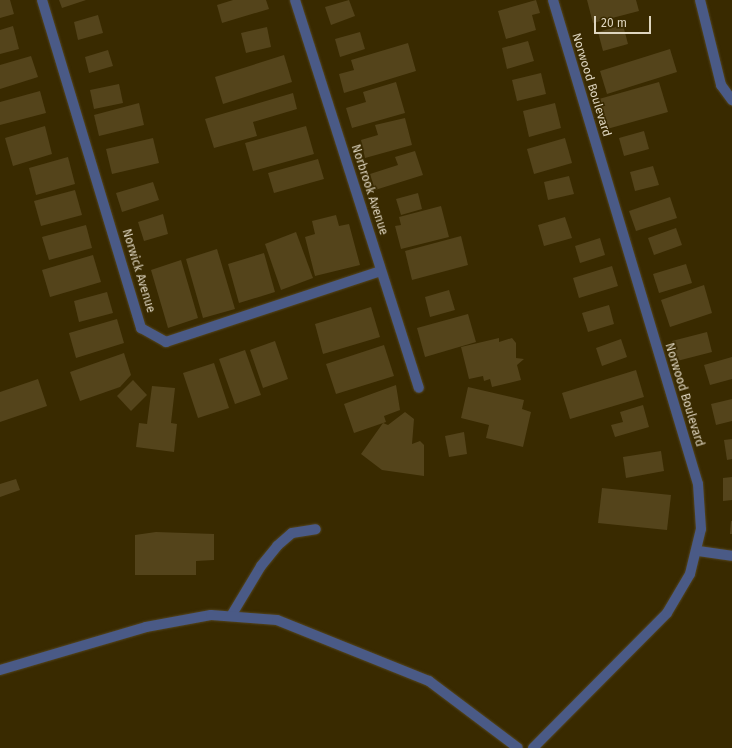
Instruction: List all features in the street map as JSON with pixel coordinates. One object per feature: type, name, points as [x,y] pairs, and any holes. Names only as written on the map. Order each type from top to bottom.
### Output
[{"type":"street","name":"Norwick Avenue","points":[[42,0],[141,328],[166,342],[381,271]]},
{"type":"street","name":"Norbrook Avenue","points":[[295,0],[418,388]]},
{"type":"street","name":"Norwood Boulevard","points":[[533,748],[667,613],[690,574],[698,551],[701,529],[698,484],[552,0]]},
{"type":"street","points":[[700,0],[721,85],[732,100]]},
{"type":"street","points":[[231,616],[261,566],[277,546],[292,533],[316,529]]},
{"type":"street","points":[[698,551],[732,556]]},
{"type":"street","points":[[0,670],[146,626],[211,615],[277,620],[428,681],[518,748]]},
{"type":"building","points":[[0,0],[10,0],[14,14],[0,18]]},
{"type":"building","points":[[59,0],[86,0],[62,8]]},
{"type":"building","points":[[233,0],[266,0],[269,9],[222,23],[217,5]]},
{"type":"building","points":[[349,0],[355,16],[331,25],[325,7]]},
{"type":"building","points":[[536,0],[540,13],[532,15],[536,30],[506,39],[498,11]]},
{"type":"building","points":[[587,0],[636,0],[639,11],[593,23]]},
{"type":"building","points":[[98,15],[103,33],[78,40],[74,22]]},
{"type":"building","points":[[623,25],[628,44],[603,51],[598,32]]},
{"type":"building","points":[[13,26],[19,49],[0,54],[0,30]]},
{"type":"building","points":[[267,27],[271,47],[246,53],[241,33]]},
{"type":"building","points":[[360,32],[365,49],[340,57],[335,39]]},
{"type":"building","points":[[528,41],[534,61],[507,69],[502,48]]},
{"type":"building","points":[[408,43],[416,71],[344,93],[339,74],[354,70],[351,60]]},
{"type":"building","points":[[670,49],[677,72],[607,94],[600,71]]},
{"type":"building","points":[[108,50],[113,66],[89,73],[85,57]]},
{"type":"building","points":[[284,55],[292,82],[223,104],[215,77]]},
{"type":"building","points":[[31,56],[38,77],[0,89],[0,65]]},
{"type":"building","points":[[541,73],[546,94],[517,101],[512,80]]},
{"type":"building","points":[[396,82],[405,113],[352,128],[346,108],[366,102],[363,92]]},
{"type":"building","points":[[659,82],[668,112],[607,129],[599,99]]},
{"type":"building","points":[[119,84],[123,103],[94,109],[90,90]]},
{"type":"building","points":[[40,91],[46,113],[0,125],[0,102]]},
{"type":"building","points":[[293,93],[297,109],[253,122],[257,136],[214,148],[205,119]]},
{"type":"building","points":[[139,103],[144,125],[99,136],[94,115]]},
{"type":"building","points":[[555,103],[561,128],[529,137],[523,111]]},
{"type":"building","points":[[405,118],[412,145],[365,158],[361,140],[378,135],[375,125]]},
{"type":"building","points":[[45,126],[52,154],[13,166],[5,138]]},
{"type":"building","points":[[306,126],[314,154],[253,171],[245,143]]},
{"type":"building","points":[[644,131],[649,149],[624,156],[619,138]]},
{"type":"building","points":[[153,138],[159,163],[112,174],[106,149]]},
{"type":"building","points":[[565,138],[572,163],[534,174],[527,149]]},
{"type":"building","points":[[415,151],[423,175],[375,190],[370,174],[398,165],[395,157]]},
{"type":"building","points":[[68,157],[75,184],[36,195],[29,168]]},
{"type":"building","points":[[318,159],[324,179],[274,193],[268,173]]},
{"type":"building","points":[[653,166],[659,185],[635,191],[630,172]]},
{"type":"building","points":[[569,176],[574,194],[548,200],[544,182]]},
{"type":"building","points":[[153,182],[159,200],[122,212],[116,193]]},
{"type":"building","points":[[75,190],[82,215],[41,226],[34,201]]},
{"type":"building","points":[[418,193],[422,209],[401,215],[396,199]]},
{"type":"building","points":[[670,197],[677,218],[636,231],[629,211]]},
{"type":"building","points":[[441,206],[449,237],[401,249],[395,226],[401,225],[399,217]]},
{"type":"building","points":[[163,214],[168,234],[144,241],[138,222]]},
{"type":"building","points":[[336,215],[339,226],[349,224],[360,265],[315,276],[305,237],[315,234],[312,221]]},
{"type":"building","points":[[565,217],[572,238],[544,246],[538,225]]},
{"type":"building","points":[[86,225],[92,248],[49,260],[42,237]]},
{"type":"building","points":[[676,228],[682,245],[654,255],[648,238]]},
{"type":"building","points":[[296,232],[313,278],[281,290],[265,244]]},
{"type":"building","points":[[461,236],[468,265],[412,280],[405,251]]},
{"type":"building","points":[[600,238],[605,255],[580,263],[575,246]]},
{"type":"building","points":[[217,249],[235,309],[203,318],[186,259]]},
{"type":"building","points":[[264,253],[275,292],[239,303],[228,264]]},
{"type":"building","points":[[93,255],[101,282],[50,297],[42,270]]},
{"type":"building","points":[[181,260],[198,318],[168,328],[151,270]]},
{"type":"building","points":[[686,264],[692,283],[659,293],[653,274]]},
{"type":"building","points":[[612,266],[618,286],[579,298],[573,278]]},
{"type":"building","points":[[704,285],[712,313],[670,327],[661,300]]},
{"type":"building","points":[[449,290],[455,310],[430,317],[425,297]]},
{"type":"building","points":[[107,292],[113,313],[79,322],[74,301]]},
{"type":"building","points":[[609,305],[614,324],[588,332],[582,313]]},
{"type":"building","points":[[371,307],[380,337],[323,354],[315,324]]},
{"type":"building","points":[[468,314],[476,342],[425,357],[417,328]]},
{"type":"building","points":[[117,319],[124,343],[76,358],[69,333]]},
{"type":"building","points":[[707,332],[712,352],[677,361],[672,341]]},
{"type":"building","points":[[499,338],[499,342],[512,338],[516,343],[516,358],[524,359],[517,365],[521,380],[492,387],[490,379],[484,381],[483,376],[469,379],[461,347]]},
{"type":"building","points":[[621,339],[627,357],[602,366],[596,348]]},
{"type":"building","points":[[275,341],[288,379],[263,388],[250,350]]},
{"type":"building","points":[[384,345],[394,376],[336,394],[326,364]]},
{"type":"building","points":[[245,350],[261,395],[235,404],[219,359]]},
{"type":"building","points":[[124,353],[131,375],[120,387],[80,401],[70,372]]},
{"type":"building","points":[[732,357],[732,379],[710,385],[704,365]]},
{"type":"building","points":[[214,363],[229,408],[198,418],[183,373]]},
{"type":"building","points":[[636,370],[644,397],[570,419],[562,393]]},
{"type":"building","points":[[38,379],[47,406],[0,422],[0,392]]},
{"type":"building","points":[[133,380],[147,395],[131,411],[117,396]]},
{"type":"building","points":[[396,385],[400,410],[384,416],[386,422],[354,433],[344,404]]},
{"type":"building","points":[[152,386],[175,388],[171,423],[177,424],[174,452],[136,447],[139,423],[147,424]]},
{"type":"building","points":[[468,387],[524,400],[522,409],[531,412],[523,447],[486,438],[489,425],[461,418]]},
{"type":"building","points":[[732,399],[732,421],[716,425],[711,404]]},
{"type":"building","points":[[643,405],[649,427],[615,437],[611,425],[623,422],[620,412]]},
{"type":"building","points":[[405,412],[414,419],[412,444],[420,441],[424,445],[424,476],[382,470],[361,454],[383,423],[388,425]]},
{"type":"building","points":[[464,432],[467,454],[449,457],[445,436]]},
{"type":"building","points":[[732,439],[732,459],[727,460],[724,440]]},
{"type":"building","points":[[661,451],[664,471],[626,478],[623,457]]},
{"type":"building","points":[[732,477],[732,500],[723,501],[723,478]]},
{"type":"building","points":[[16,479],[20,490],[0,497],[0,484]]},
{"type":"building","points":[[602,488],[671,495],[667,530],[598,523]]},
{"type":"building","points":[[731,521],[732,534],[730,534]]},
{"type":"building","points":[[156,532],[214,534],[214,560],[196,561],[196,575],[135,575],[135,535]]}]
